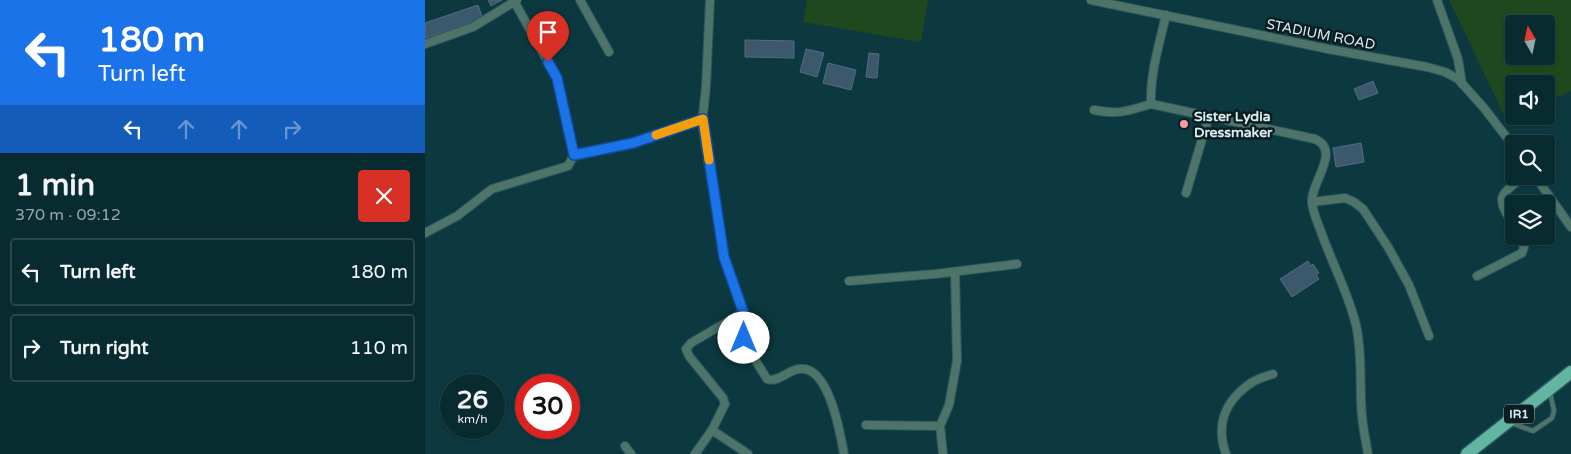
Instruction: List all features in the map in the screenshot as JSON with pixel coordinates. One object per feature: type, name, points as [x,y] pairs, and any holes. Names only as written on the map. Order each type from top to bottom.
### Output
[{"type":"main road","name":"IR1","points":[[1467,454],[1571,372]]},
{"type":"street","points":[[580,0],[609,52]]},
{"type":"street","points":[[710,0],[703,119],[724,257],[744,312],[746,322],[744,338],[746,345],[767,379],[775,380],[798,369],[810,370],[821,380],[832,402],[844,454]]},
{"type":"street","name":"STADIUM ROAD","points":[[1091,0],[1328,49],[1427,67],[1452,76],[1462,84],[1505,135]]},
{"type":"street","points":[[1437,0],[1458,58],[1462,84]]},
{"type":"street","points":[[425,44],[473,27],[515,1],[557,78],[574,155],[568,166],[492,189],[457,216],[425,233]]},
{"type":"street","points":[[1151,104],[1150,90],[1165,15]]},
{"type":"street","points":[[1094,110],[1112,113],[1127,112],[1151,104],[1315,139],[1325,147],[1326,156],[1312,202],[1325,243],[1350,306],[1355,325],[1360,348],[1362,415],[1368,454]]},
{"type":"street","points":[[1186,193],[1209,116]]},
{"type":"street","points":[[574,155],[633,143],[703,119]]},
{"type":"street","points":[[1505,211],[1502,206],[1502,198],[1505,191],[1513,185]]},
{"type":"street","points":[[1541,185],[1571,227]]},
{"type":"street","points":[[1312,202],[1345,198],[1355,202],[1363,209],[1409,284],[1429,336]]},
{"type":"street","points":[[1477,276],[1523,252],[1522,245]]},
{"type":"street","points":[[849,281],[955,272],[1017,264]]},
{"type":"street","points":[[943,454],[940,426],[949,405],[957,361],[955,272]]},
{"type":"street","points":[[695,454],[724,409],[724,401],[689,356],[686,349],[691,343],[744,312]]},
{"type":"street","points":[[1226,454],[1222,439],[1223,416],[1233,398],[1252,382],[1273,374]]},
{"type":"street","points":[[866,425],[940,426]]},
{"type":"street","points":[[712,430],[748,454]]},
{"type":"street","points":[[625,446],[631,454]]},
{"type":"lane","points":[[1509,422],[1533,430],[1552,418],[1554,411],[1550,390]]},
{"type":"green space","points":[[807,0],[928,0],[921,42],[803,22]]},
{"type":"green space","points":[[1449,0],[1571,0],[1571,91],[1555,98],[1555,75],[1505,75],[1505,117]]},
{"type":"building","points":[[488,0],[502,0],[491,6]]},
{"type":"building","points":[[478,5],[483,19],[425,38],[425,23]]},
{"type":"building","points":[[745,40],[794,41],[794,58],[745,57]]},
{"type":"building","points":[[806,49],[824,53],[817,77],[800,72]]},
{"type":"building","points":[[869,53],[879,54],[877,78],[866,77]]},
{"type":"building","points":[[828,63],[856,70],[851,90],[823,83]]},
{"type":"building","points":[[1373,81],[1378,93],[1359,100],[1354,89]]},
{"type":"building","points":[[1361,143],[1364,162],[1336,167],[1333,148]]},
{"type":"building","points":[[1308,261],[1311,266],[1313,264],[1319,273],[1316,274],[1319,279],[1292,297],[1280,279]]},
{"type":"slow traffic","points":[[656,135],[703,119],[702,123],[709,160]]},
{"type":"place","name":"Sister Lydia Dressmaker","points":[[1184,124]]},
{"type":"route","points":[[548,62],[557,78],[574,155],[633,143],[703,119],[702,123],[724,257],[746,322],[744,338]]}]
